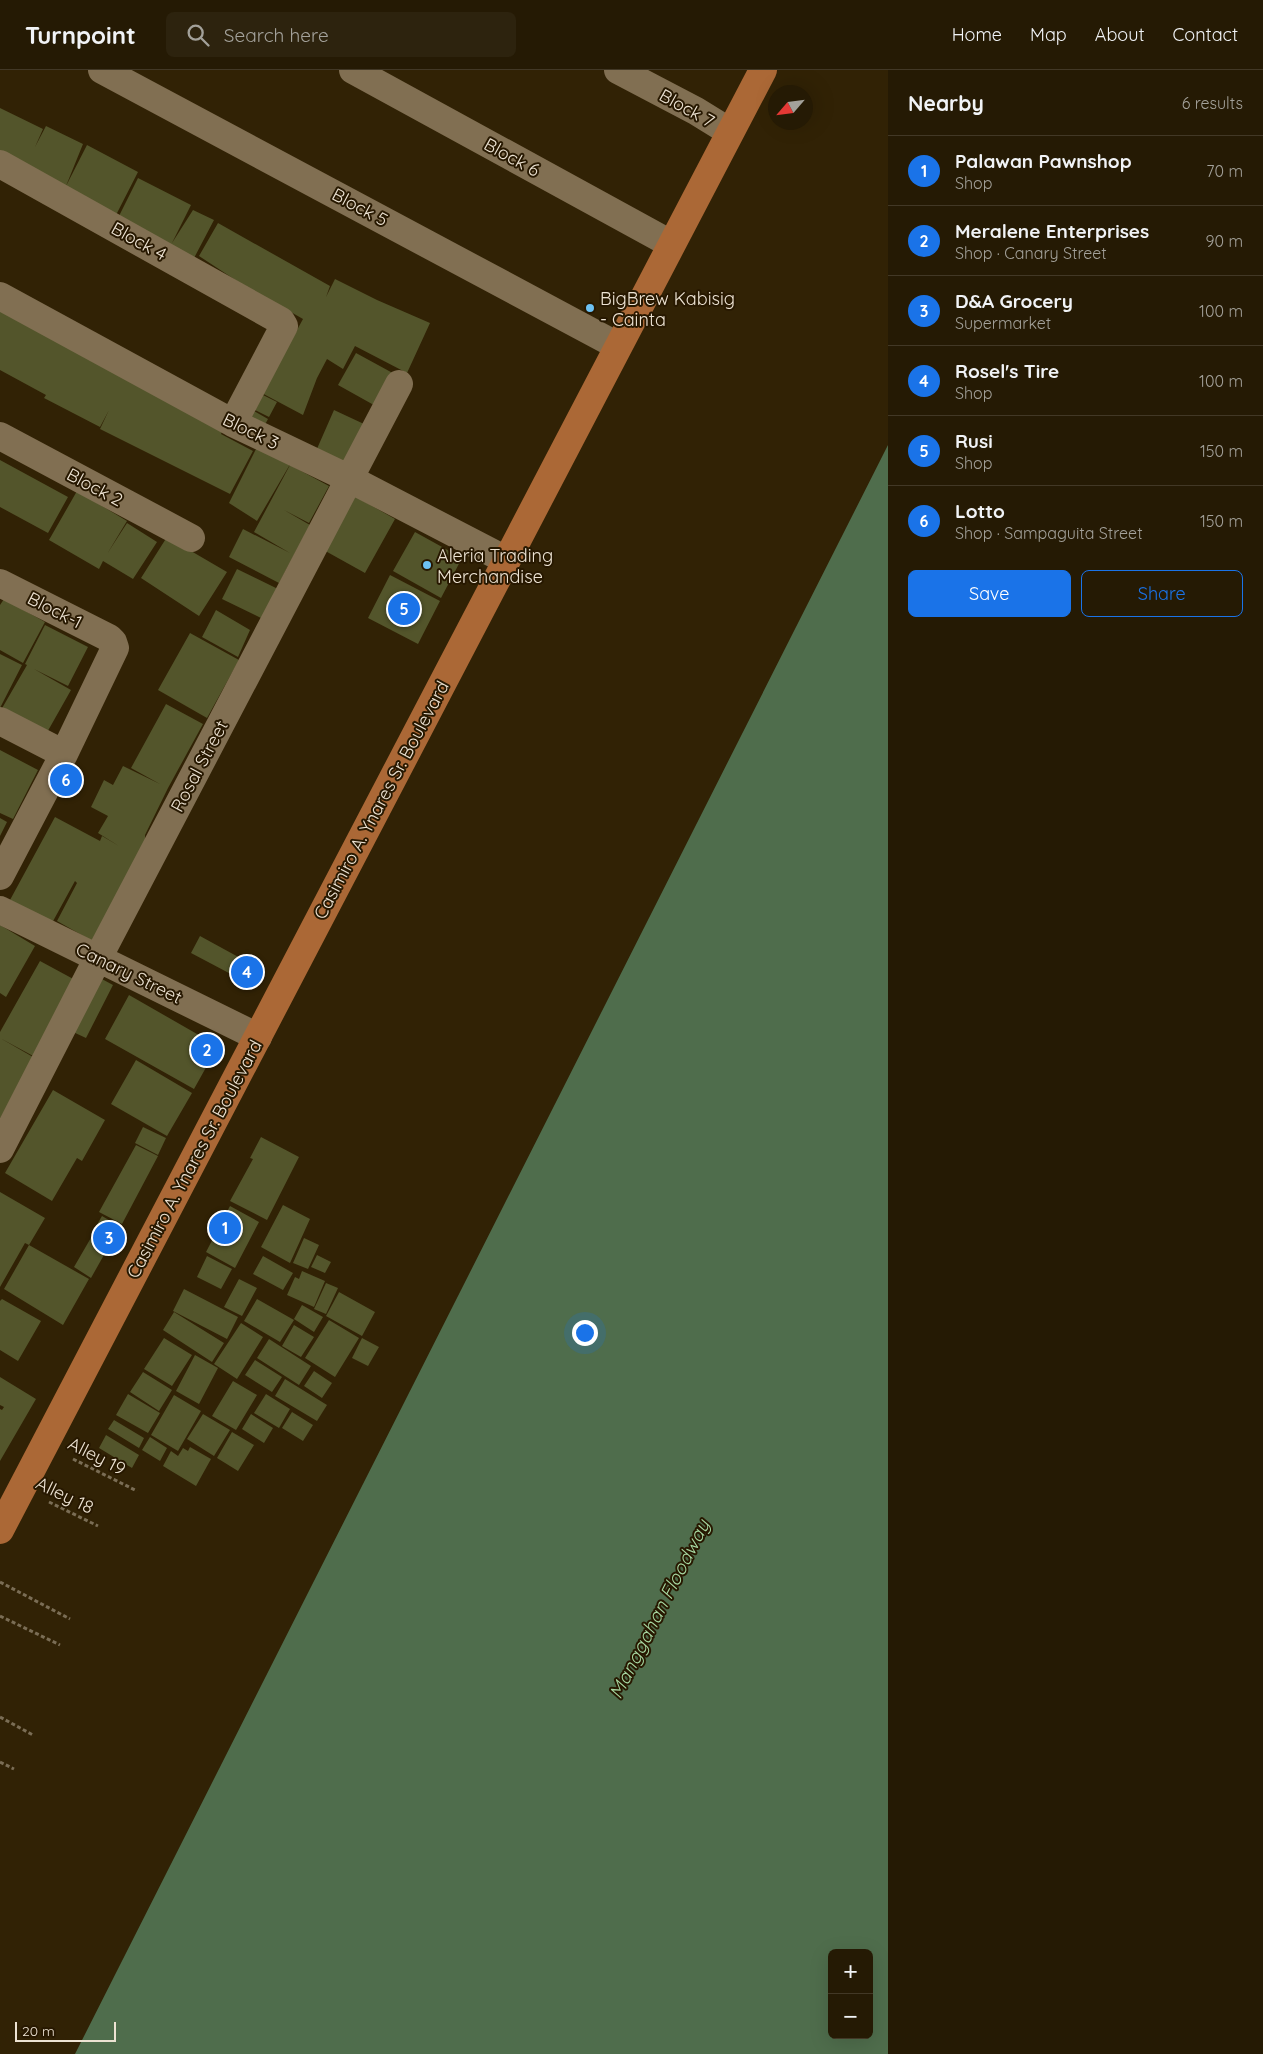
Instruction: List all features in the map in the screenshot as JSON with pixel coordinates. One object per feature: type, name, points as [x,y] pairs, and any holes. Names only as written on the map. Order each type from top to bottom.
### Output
[{"type":"main road","name":"Casimiro A. Ynares Sr. Boulevard","points":[[0,1530],[762,70]]},
{"type":"street","name":"Block 5","points":[[102,70],[618,346]]},
{"type":"street","name":"Block 6","points":[[353,70],[671,244]]},
{"type":"street","name":"Block 7","points":[[618,70],[696,111],[730,132]]},
{"type":"street","name":"Block 4","points":[[0,164],[278,319],[284,326],[233,423]]},
{"type":"street","name":"Block 3","points":[[0,296],[233,423],[350,479],[506,560]]},
{"type":"street","name":"Rosal Street","points":[[0,1149],[399,384]]},
{"type":"street","name":"Block 2","points":[[0,436],[190,538]]},
{"type":"street","name":"Block-1","points":[[0,583],[114,642],[115,648],[64,754]]},
{"type":"street","points":[[0,720],[64,754],[1,873]]},
{"type":"street","name":"Canary Street","points":[[0,910],[258,1037]]},
{"type":"path","name":"Alley 19","points":[[44,1445],[137,1491]]},
{"type":"path","name":"Alley 18","points":[[21,1489],[98,1526]]},
{"type":"path","points":[[0,1582],[70,1618]]},
{"type":"path","points":[[0,1616],[60,1645]]},
{"type":"path","points":[[0,1717],[34,1735]]},
{"type":"path","points":[[0,1762],[14,1769]]},
{"type":"water","name":"Manggahan Floodway","points":[[888,445],[888,2054],[75,2054]]},
{"type":"building","points":[[0,108],[43,129],[35,147],[46,126],[83,144],[66,186],[87,145],[138,172],[115,217],[0,154]]},
{"type":"building","points":[[138,178],[191,205],[172,243],[193,210],[214,220],[193,260],[118,218]]},
{"type":"building","points":[[218,223],[330,286],[326,297],[335,279],[430,323],[407,373],[355,346],[343,369],[327,359],[317,378],[303,415],[256,390],[291,341],[303,319],[240,283],[199,256]]},
{"type":"building","points":[[0,307],[224,427],[221,434],[253,451],[230,494],[100,429],[109,410],[100,427],[44,398],[46,395],[0,370]]},
{"type":"building","points":[[356,353],[400,377],[381,409],[338,385]]},
{"type":"building","points":[[255,391],[277,402],[269,417],[247,406]]},
{"type":"building","points":[[247,407],[268,419],[260,434]]},
{"type":"building","points":[[334,410],[364,424],[345,465],[316,451]]},
{"type":"building","points":[[259,443],[292,461],[257,521],[229,503]]},
{"type":"building","points":[[0,460],[68,497],[48,533],[0,507]]},
{"type":"building","points":[[290,465],[329,486],[309,523],[284,510],[310,525],[279,583],[229,557],[243,529],[290,553],[254,532]]},
{"type":"building","points":[[77,491],[127,521],[107,554],[127,523],[157,542],[133,579],[103,561],[99,569],[49,540]]},
{"type":"building","points":[[351,494],[395,519],[365,573],[320,548]]},
{"type":"building","name":"Aleria Trading Merchandise","points":[[415,532],[462,558],[441,598],[393,571]]},
{"type":"building","points":[[167,537],[227,572],[199,616],[141,578]]},
{"type":"building","points":[[237,569],[278,589],[263,619],[222,599]]},
{"type":"building","points":[[390,575],[440,601],[418,644],[368,618]]},
{"type":"building","points":[[4,599],[45,622],[23,663],[0,650],[0,605]]},
{"type":"building","points":[[216,610],[250,630],[238,657],[202,637]]},
{"type":"building","points":[[45,625],[88,647],[68,686],[34,669],[71,690],[45,736],[1,710],[27,665],[25,664]]},
{"type":"building","points":[[190,633],[239,660],[207,718],[158,690]]},
{"type":"building","points":[[0,654],[22,665],[0,708]]},
{"type":"building","points":[[166,704],[203,724],[145,835],[146,860],[101,946],[57,921],[77,883],[75,881],[52,923],[10,900],[55,817],[100,841],[102,836],[119,846],[98,833],[108,816],[91,807],[104,780],[113,785],[123,766],[160,784],[131,768]]},
{"type":"building","points":[[0,750],[38,770],[13,819],[0,813]]},
{"type":"building","points":[[0,818],[7,822],[0,836]]},
{"type":"building","points":[[0,925],[35,946],[6,997],[0,993]]},
{"type":"building","points":[[200,936],[253,965],[244,981],[191,953]]},
{"type":"building","points":[[40,961],[77,981],[35,1057],[0,1038],[0,1032]]},
{"type":"building","points":[[100,978],[113,985],[86,1038],[73,1032]]},
{"type":"building","points":[[129,995],[218,1046],[194,1089],[105,1039]]},
{"type":"building","points":[[0,1038],[33,1057],[0,1119]]},
{"type":"building","points":[[136,1060],[192,1093],[167,1136],[111,1104]]},
{"type":"building","points":[[53,1090],[105,1120],[82,1161],[77,1158],[52,1201],[5,1173]]},
{"type":"building","points":[[143,1127],[166,1138],[158,1155],[135,1143]]},
{"type":"building","points":[[261,1137],[299,1157],[267,1220],[230,1201],[253,1159],[250,1158]]},
{"type":"building","points":[[136,1145],[158,1156],[122,1224],[99,1212]]},
{"type":"building","points":[[0,1192],[45,1218],[29,1245],[25,1243],[0,1287]]},
{"type":"building","points":[[283,1205],[310,1219],[290,1263],[261,1247]]},
{"type":"building","points":[[230,1206],[259,1222],[235,1268],[206,1252]]},
{"type":"building","points":[[102,1216],[119,1226],[109,1243],[92,1233]]},
{"type":"building","points":[[92,1236],[109,1246],[91,1278],[74,1267]]},
{"type":"building","points":[[304,1238],[319,1245],[308,1269],[293,1263]]},
{"type":"building","points":[[29,1245],[89,1279],[63,1325],[4,1289]]},
{"type":"building","points":[[317,1255],[331,1262],[325,1273],[311,1267]]},
{"type":"building","points":[[207,1256],[232,1269],[221,1289],[197,1277]]},
{"type":"building","points":[[263,1256],[293,1273],[283,1290],[253,1274]]},
{"type":"building","points":[[302,1271],[325,1281],[314,1307],[287,1295],[295,1277],[299,1279]]},
{"type":"building","points":[[239,1279],[257,1288],[242,1316],[224,1307]]},
{"type":"building","points":[[326,1283],[338,1288],[326,1314],[314,1309]]},
{"type":"building","points":[[184,1289],[238,1317],[227,1339],[173,1311]]},
{"type":"building","points":[[339,1292],[375,1312],[362,1336],[326,1316]]},
{"type":"building","points":[[2,1299],[41,1321],[18,1361],[0,1350],[0,1301]]},
{"type":"building","points":[[257,1299],[294,1320],[280,1342],[244,1321]]},
{"type":"building","points":[[302,1305],[323,1317],[314,1332],[294,1319]]},
{"type":"building","points":[[174,1312],[224,1343],[212,1362],[163,1330]]},
{"type":"building","points":[[329,1320],[359,1338],[335,1377],[305,1358]]},
{"type":"building","points":[[241,1323],[263,1337],[237,1379],[214,1364]]},
{"type":"building","points":[[294,1325],[314,1337],[301,1357],[282,1346]]},
{"type":"building","points":[[164,1338],[192,1355],[172,1386],[144,1369]]},
{"type":"building","points":[[362,1338],[379,1347],[368,1366],[352,1358]]},
{"type":"building","points":[[269,1339],[311,1366],[299,1385],[257,1358]]},
{"type":"building","points":[[195,1355],[218,1368],[199,1404],[176,1391]]},
{"type":"building","points":[[255,1360],[282,1377],[272,1392],[245,1375]]},
{"type":"building","points":[[314,1371],[332,1383],[322,1398],[304,1386]]},
{"type":"building","points":[[143,1372],[172,1390],[159,1411],[130,1392]]},
{"type":"building","points":[[0,1377],[36,1399],[0,1461],[0,1409],[2,1410],[4,1407],[0,1405]]},
{"type":"building","points":[[285,1379],[327,1405],[317,1421],[275,1396]]},
{"type":"building","points":[[233,1381],[257,1395],[236,1430],[212,1416]]},
{"type":"building","points":[[128,1394],[160,1413],[148,1433],[116,1415]]},
{"type":"building","points":[[266,1394],[290,1409],[279,1428],[254,1413]]},
{"type":"building","points":[[174,1395],[201,1411],[178,1451],[151,1435]]},
{"type":"building","points":[[292,1412],[313,1425],[303,1441],[282,1428]]},
{"type":"building","points":[[203,1414],[230,1430],[214,1456],[187,1439]]},
{"type":"building","points":[[251,1414],[273,1428],[264,1443],[242,1429]]},
{"type":"building","points":[[114,1420],[144,1438],[139,1448],[108,1429]]},
{"type":"building","points":[[232,1432],[254,1445],[238,1471],[217,1458]]},
{"type":"building","points":[[106,1435],[139,1455],[132,1468],[99,1448]]},
{"type":"building","points":[[150,1437],[167,1448],[160,1461],[142,1450]]},
{"type":"building","points":[[190,1447],[211,1459],[196,1486],[163,1466],[171,1451],[178,1456],[183,1448],[188,1451]]},
{"type":"place","name":"BigBrew Kabisig - Cainta","points":[[590,308]]},
{"type":"place","name":"Aleria Trading Merchandise","points":[[427,565]]},
{"type":"place","name":"Rusi","points":[[404,609]]},
{"type":"place","name":"Lotto","points":[[66,780]]},
{"type":"place","name":"Rosel's Tire","points":[[247,972]]},
{"type":"place","name":"Meralene Enterprises","points":[[207,1050]]},
{"type":"place","name":"Palawan Pawnshop","points":[[225,1228]]},
{"type":"place","name":"D&A Grocery","points":[[109,1238]]}]
